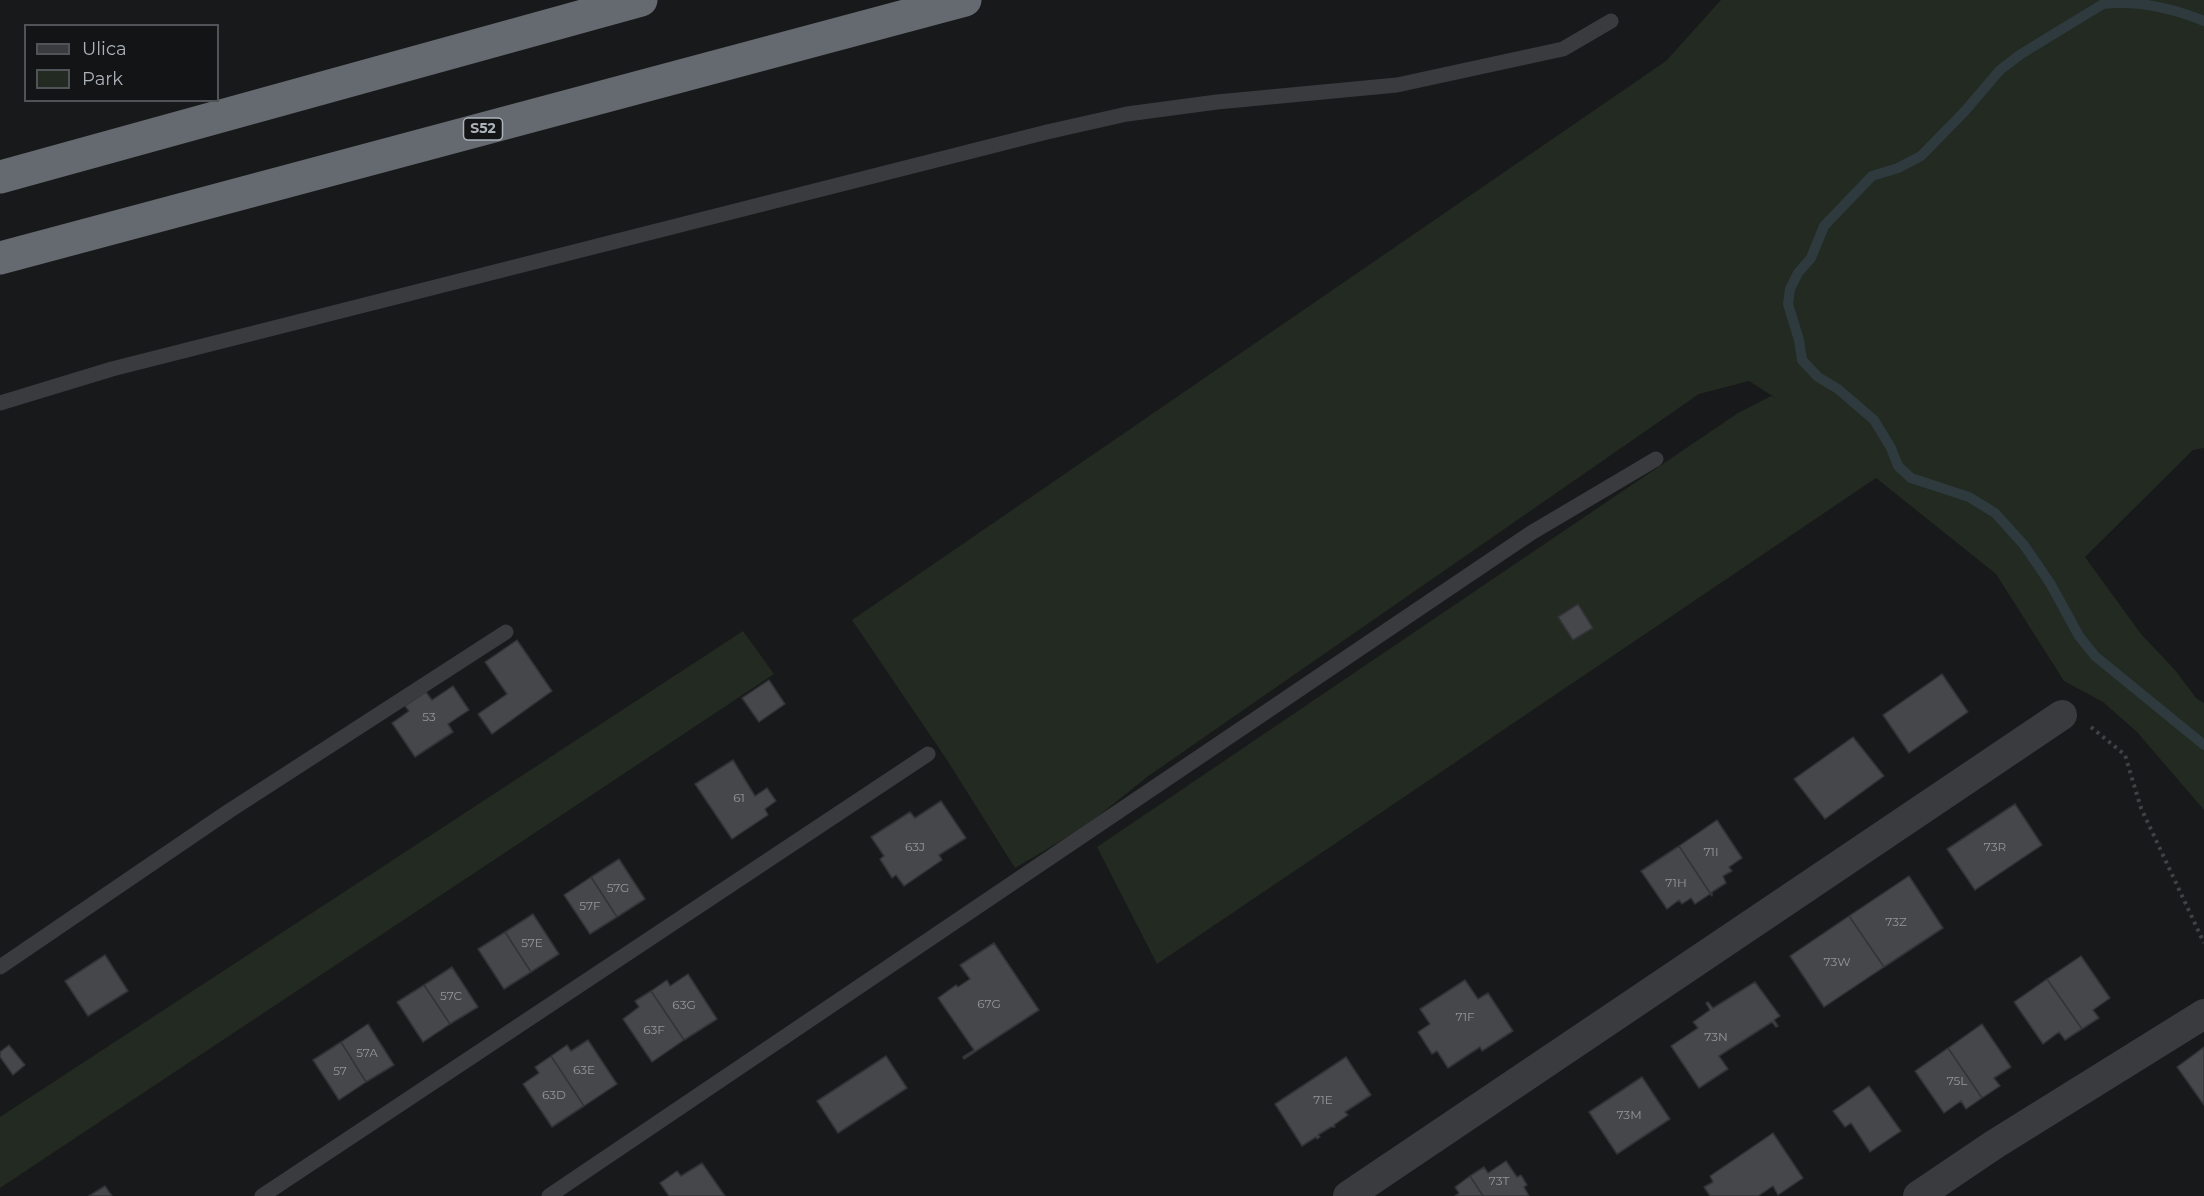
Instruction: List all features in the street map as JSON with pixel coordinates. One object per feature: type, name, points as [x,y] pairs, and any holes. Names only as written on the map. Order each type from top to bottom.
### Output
[{"type":"highway","points":[[0,177],[642,0]]},
{"type":"highway","name":"S52","points":[[0,258],[965,0]]},
{"type":"street","points":[[1348,1196],[2062,715]]},
{"type":"street","points":[[1918,1196],[1995,1144],[2204,1014]]},
{"type":"lane","points":[[0,404],[112,369],[1047,132],[1127,114],[1217,102],[1397,85],[1563,49],[1611,21]]},
{"type":"lane","points":[[549,1196],[1531,533],[1656,459]]},
{"type":"lane","points":[[0,967],[229,811],[507,632]]},
{"type":"lane","points":[[262,1196],[928,754]]},
{"type":"path","points":[[2062,715],[2094,729],[2124,755],[2141,808],[2204,943]]},
{"type":"green space","points":[[1721,0],[2204,0],[2204,448],[2193,450],[2085,557],[2141,634],[2175,670],[2196,698],[2204,703],[2204,810],[2137,732],[2103,702],[2064,681],[1996,574],[1876,478],[1157,964],[1097,847],[1738,413],[1771,396],[1777,399],[1749,381],[1699,394],[1147,777],[1086,826],[1015,868],[945,757],[852,620],[1666,61]]},
{"type":"green space","points":[[743,631],[774,674],[0,1188],[0,1117]]},
{"type":"building","points":[[1578,604],[1593,628],[1573,640],[1558,617]]},
{"type":"building","points":[[517,640],[552,691],[492,734],[478,714],[507,694],[485,662]]},
{"type":"building","points":[[1942,674],[1968,712],[1909,753],[1883,715]]},
{"type":"building","points":[[769,680],[785,704],[759,722],[742,698]]},
{"type":"building","points":[[453,686],[469,710],[448,724],[453,732],[415,757],[392,723],[409,711],[405,706],[426,692],[432,700]]},
{"type":"building","points":[[1853,737],[1884,776],[1825,819],[1794,779]]},
{"type":"building","points":[[733,760],[755,796],[767,788],[776,801],[765,809],[768,815],[732,839],[695,784]]},
{"type":"building","points":[[941,801],[966,838],[939,855],[942,860],[904,886],[896,875],[892,878],[880,859],[884,856],[871,837],[910,812],[915,818]]},
{"type":"building","points":[[2015,804],[2042,845],[1975,890],[1947,849]]},
{"type":"building","points":[[1717,820],[1742,858],[1729,867],[1732,871],[1723,876],[1726,883],[1712,892],[1712,896],[1679,846]]},
{"type":"building","points":[[1679,846],[1712,896],[1710,894],[1695,904],[1691,898],[1682,904],[1679,900],[1667,909],[1641,871]]},
{"type":"building","points":[[619,859],[645,899],[617,917],[591,877]]},
{"type":"building","points":[[1909,876],[1943,928],[1884,967],[1849,916]]},
{"type":"building","points":[[591,877],[617,917],[590,934],[564,895]]},
{"type":"building","points":[[533,914],[559,954],[531,972],[505,932]]},
{"type":"building","points":[[1849,916],[1884,967],[1824,1007],[1790,956]]},
{"type":"building","points":[[505,932],[531,972],[504,989],[478,949]]},
{"type":"building","points":[[994,943],[1039,1010],[964,1059],[963,1057],[974,1050],[938,998],[956,985],[958,987],[970,979],[960,965]]},
{"type":"building","points":[[105,955],[128,991],[88,1016],[65,981]]},
{"type":"building","points":[[2081,956],[2110,998],[2093,1010],[2099,1018],[2082,1029],[2047,979]]},
{"type":"building","points":[[452,967],[478,1007],[450,1024],[424,985]]},
{"type":"building","points":[[688,974],[717,1019],[684,1040],[651,991],[667,980],[670,986]]},
{"type":"building","points":[[2047,979],[2082,1029],[2065,1040],[2059,1032],[2043,1044],[2014,1002]]},
{"type":"building","points":[[1465,980],[1478,999],[1488,993],[1513,1031],[1482,1051],[1480,1047],[1448,1068],[1437,1051],[1432,1054],[1418,1032],[1430,1024],[1420,1009]]},
{"type":"building","points":[[1755,982],[1780,1016],[1774,1020],[1778,1026],[1776,1027],[1772,1022],[1719,1056],[1728,1069],[1699,1088],[1671,1046],[1698,1028],[1693,1022],[1710,1010],[1706,1003],[1708,1002],[1713,1008]]},
{"type":"building","points":[[424,985],[450,1024],[423,1042],[397,1002]]},
{"type":"building","points":[[651,991],[684,1040],[652,1062],[623,1019],[639,1007],[635,1001]]},
{"type":"building","points":[[368,1024],[394,1065],[366,1082],[341,1042]]},
{"type":"building","points":[[1982,1024],[2011,1067],[1994,1078],[2000,1086],[1982,1098],[1948,1048]]},
{"type":"building","points":[[588,1040],[617,1084],[584,1106],[551,1056],[567,1045],[571,1051]]},
{"type":"building","points":[[341,1042],[366,1082],[339,1100],[313,1060]]},
{"type":"building","points":[[9,1045],[25,1065],[13,1075],[0,1057],[0,1052]]},
{"type":"building","points":[[2204,1047],[2204,1105],[2177,1067]]},
{"type":"building","points":[[1948,1048],[1982,1098],[1966,1109],[1961,1101],[1944,1113],[1915,1071]]},
{"type":"building","points":[[551,1056],[584,1106],[552,1127],[523,1084],[539,1073],[535,1067]]},
{"type":"building","points":[[886,1056],[907,1088],[838,1133],[817,1101]]},
{"type":"building","points":[[1346,1057],[1371,1095],[1345,1112],[1348,1115],[1334,1125],[1335,1127],[1331,1127],[1318,1135],[1320,1137],[1317,1139],[1316,1137],[1302,1146],[1275,1104]]},
{"type":"building","points":[[1642,1077],[1670,1119],[1617,1154],[1589,1112]]},
{"type":"building","points":[[1869,1086],[1901,1131],[1870,1152],[1851,1123],[1845,1127],[1833,1111]]},
{"type":"building","points":[[1773,1133],[1803,1178],[1778,1195],[1773,1186],[1758,1196],[1710,1196],[1704,1187],[1713,1182],[1710,1176]]},
{"type":"building","points":[[1506,1161],[1517,1177],[1521,1175],[1527,1185],[1524,1187],[1529,1196],[1483,1196],[1470,1176],[1484,1167],[1488,1173]]},
{"type":"building","points":[[702,1163],[725,1196],[669,1196],[660,1183],[677,1171],[681,1176]]},
{"type":"building","points":[[1470,1176],[1483,1196],[1455,1196],[1459,1193],[1455,1187]]},
{"type":"building","points":[[105,1186],[112,1196],[89,1196]]},
{"type":"waterway","points":[[2204,21],[2155,6],[2129,3],[2103,4],[2021,54],[2000,70],[1965,111],[1921,156],[1898,168],[1872,176],[1824,226],[1811,258],[1798,273],[1790,289],[1788,304],[1799,340],[1802,360],[1818,377],[1838,389],[1874,420],[1891,448],[1898,466],[1911,478],[1969,497],[1995,513],[2024,545],[2050,583],[2079,636],[2095,656],[2204,745]]}]
